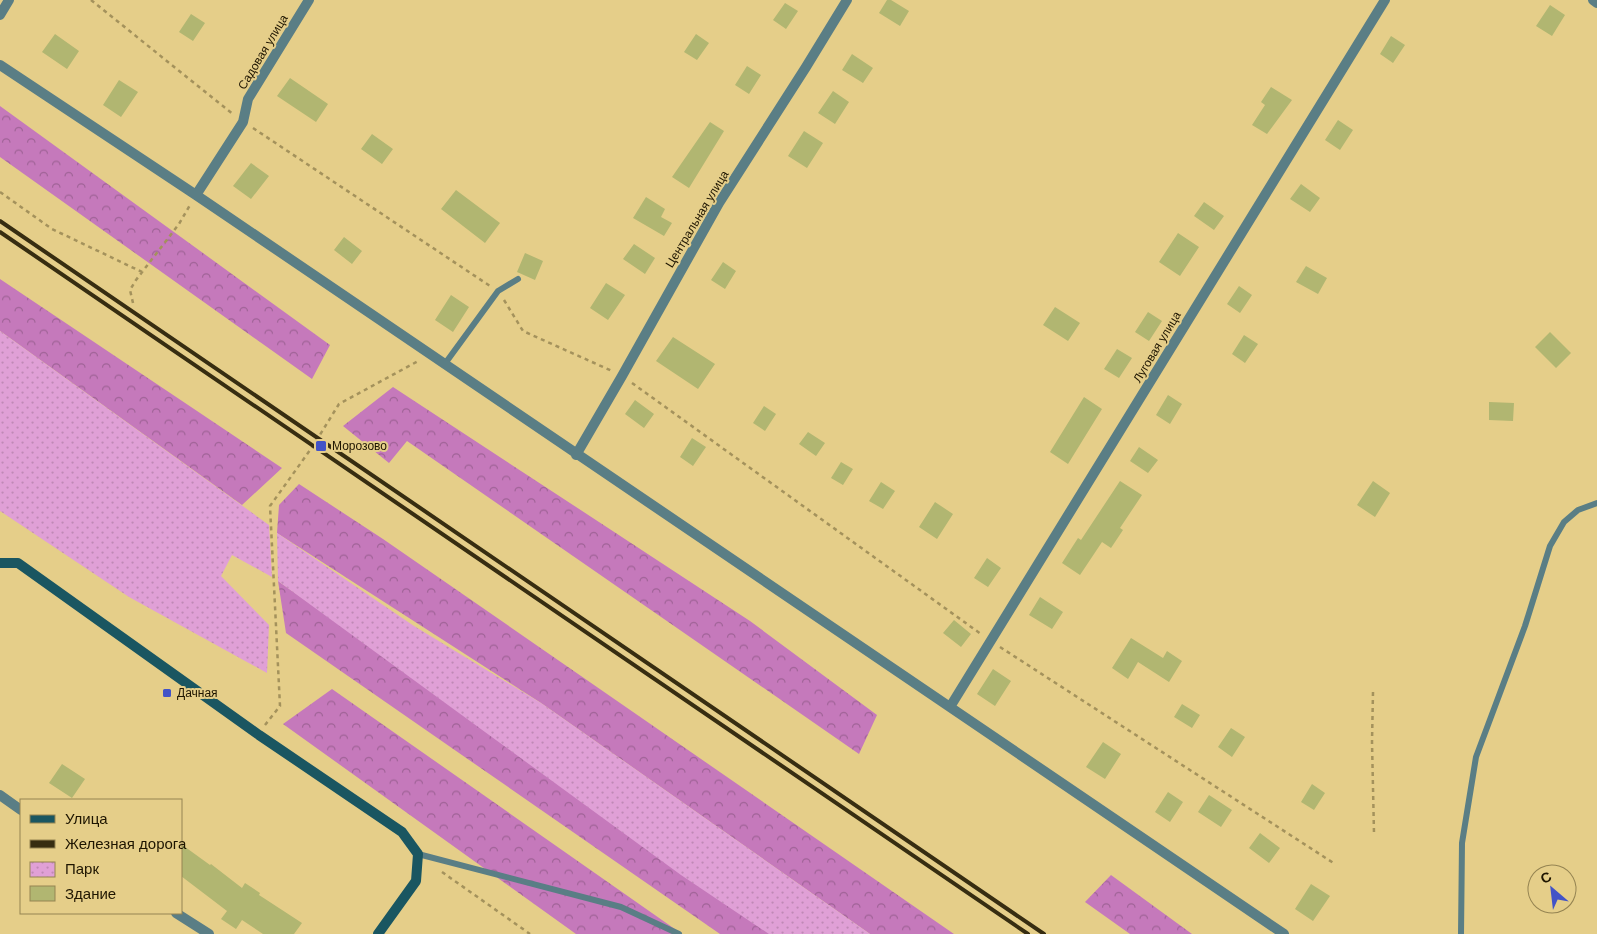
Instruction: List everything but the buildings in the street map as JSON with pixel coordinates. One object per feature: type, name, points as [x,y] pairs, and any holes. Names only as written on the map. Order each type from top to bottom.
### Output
[{"type":"street","points":[[0,14],[9,0]]},
{"type":"street","name":"Садовая улица","points":[[196,195],[243,122],[248,99],[309,0]]},
{"type":"street","name":"Центральная улица","points":[[576,455],[719,202],[847,0]]},
{"type":"street","name":"Луговая улица","points":[[950,707],[1385,0]]},
{"type":"street","points":[[1593,0],[1597,2]]},
{"type":"street","points":[[0,65],[196,195],[576,455],[1284,934]]},
{"type":"street","points":[[0,562],[18,563],[259,735],[402,832],[418,854],[416,881],[378,934]]},
{"type":"street","points":[[0,795],[20,809]]},
{"type":"street","points":[[178,914],[209,934]]},
{"type":"lane","points":[[444,365],[498,292],[518,279]]},
{"type":"lane","points":[[1461,934],[1462,843],[1476,757],[1525,626],[1550,546],[1564,522],[1578,510],[1597,503]]},
{"type":"lane","points":[[418,854],[621,907],[679,934]]},
{"type":"path","points":[[91,0],[243,122],[498,292],[523,331],[622,376],[991,641],[1335,864]]},
{"type":"path","points":[[0,192],[52,229],[142,272]]},
{"type":"path","points":[[133,303],[130,290],[179,224],[196,195]]},
{"type":"path","points":[[259,735],[280,706],[270,506],[313,446],[339,404],[429,354]]},
{"type":"path","points":[[1373,692],[1374,833]]},
{"type":"path","points":[[439,870],[530,934]]},
{"type":"green space","points":[[0,106],[330,345],[312,379],[0,157]]},
{"type":"green space","points":[[0,279],[282,468],[242,505],[0,331]]},
{"type":"green space","points":[[0,331],[269,525],[272,577],[232,555],[221,576],[269,625],[267,673],[129,597],[0,511]]},
{"type":"green space","points":[[393,387],[750,621],[877,715],[859,754],[407,441],[389,463],[343,426]]},
{"type":"green space","points":[[299,484],[383,539],[954,934],[870,934],[541,703],[277,533],[279,505]]},
{"type":"green space","points":[[277,533],[414,626],[541,703],[870,934],[769,934],[681,875],[278,581]]},
{"type":"green space","points":[[278,581],[782,934],[720,934],[286,633]]},
{"type":"green space","points":[[332,689],[682,934],[576,934],[283,724]]},
{"type":"green space","points":[[1111,875],[1192,934],[1130,934],[1085,902]]},
{"type":"railway","points":[[0,221],[1044,934]]},
{"type":"railway","points":[[0,232],[1028,934]]},
{"type":"place","name":"Морозово","points":[[321,446]]},
{"type":"place","name":"Дачная","points":[[167,693]]}]
